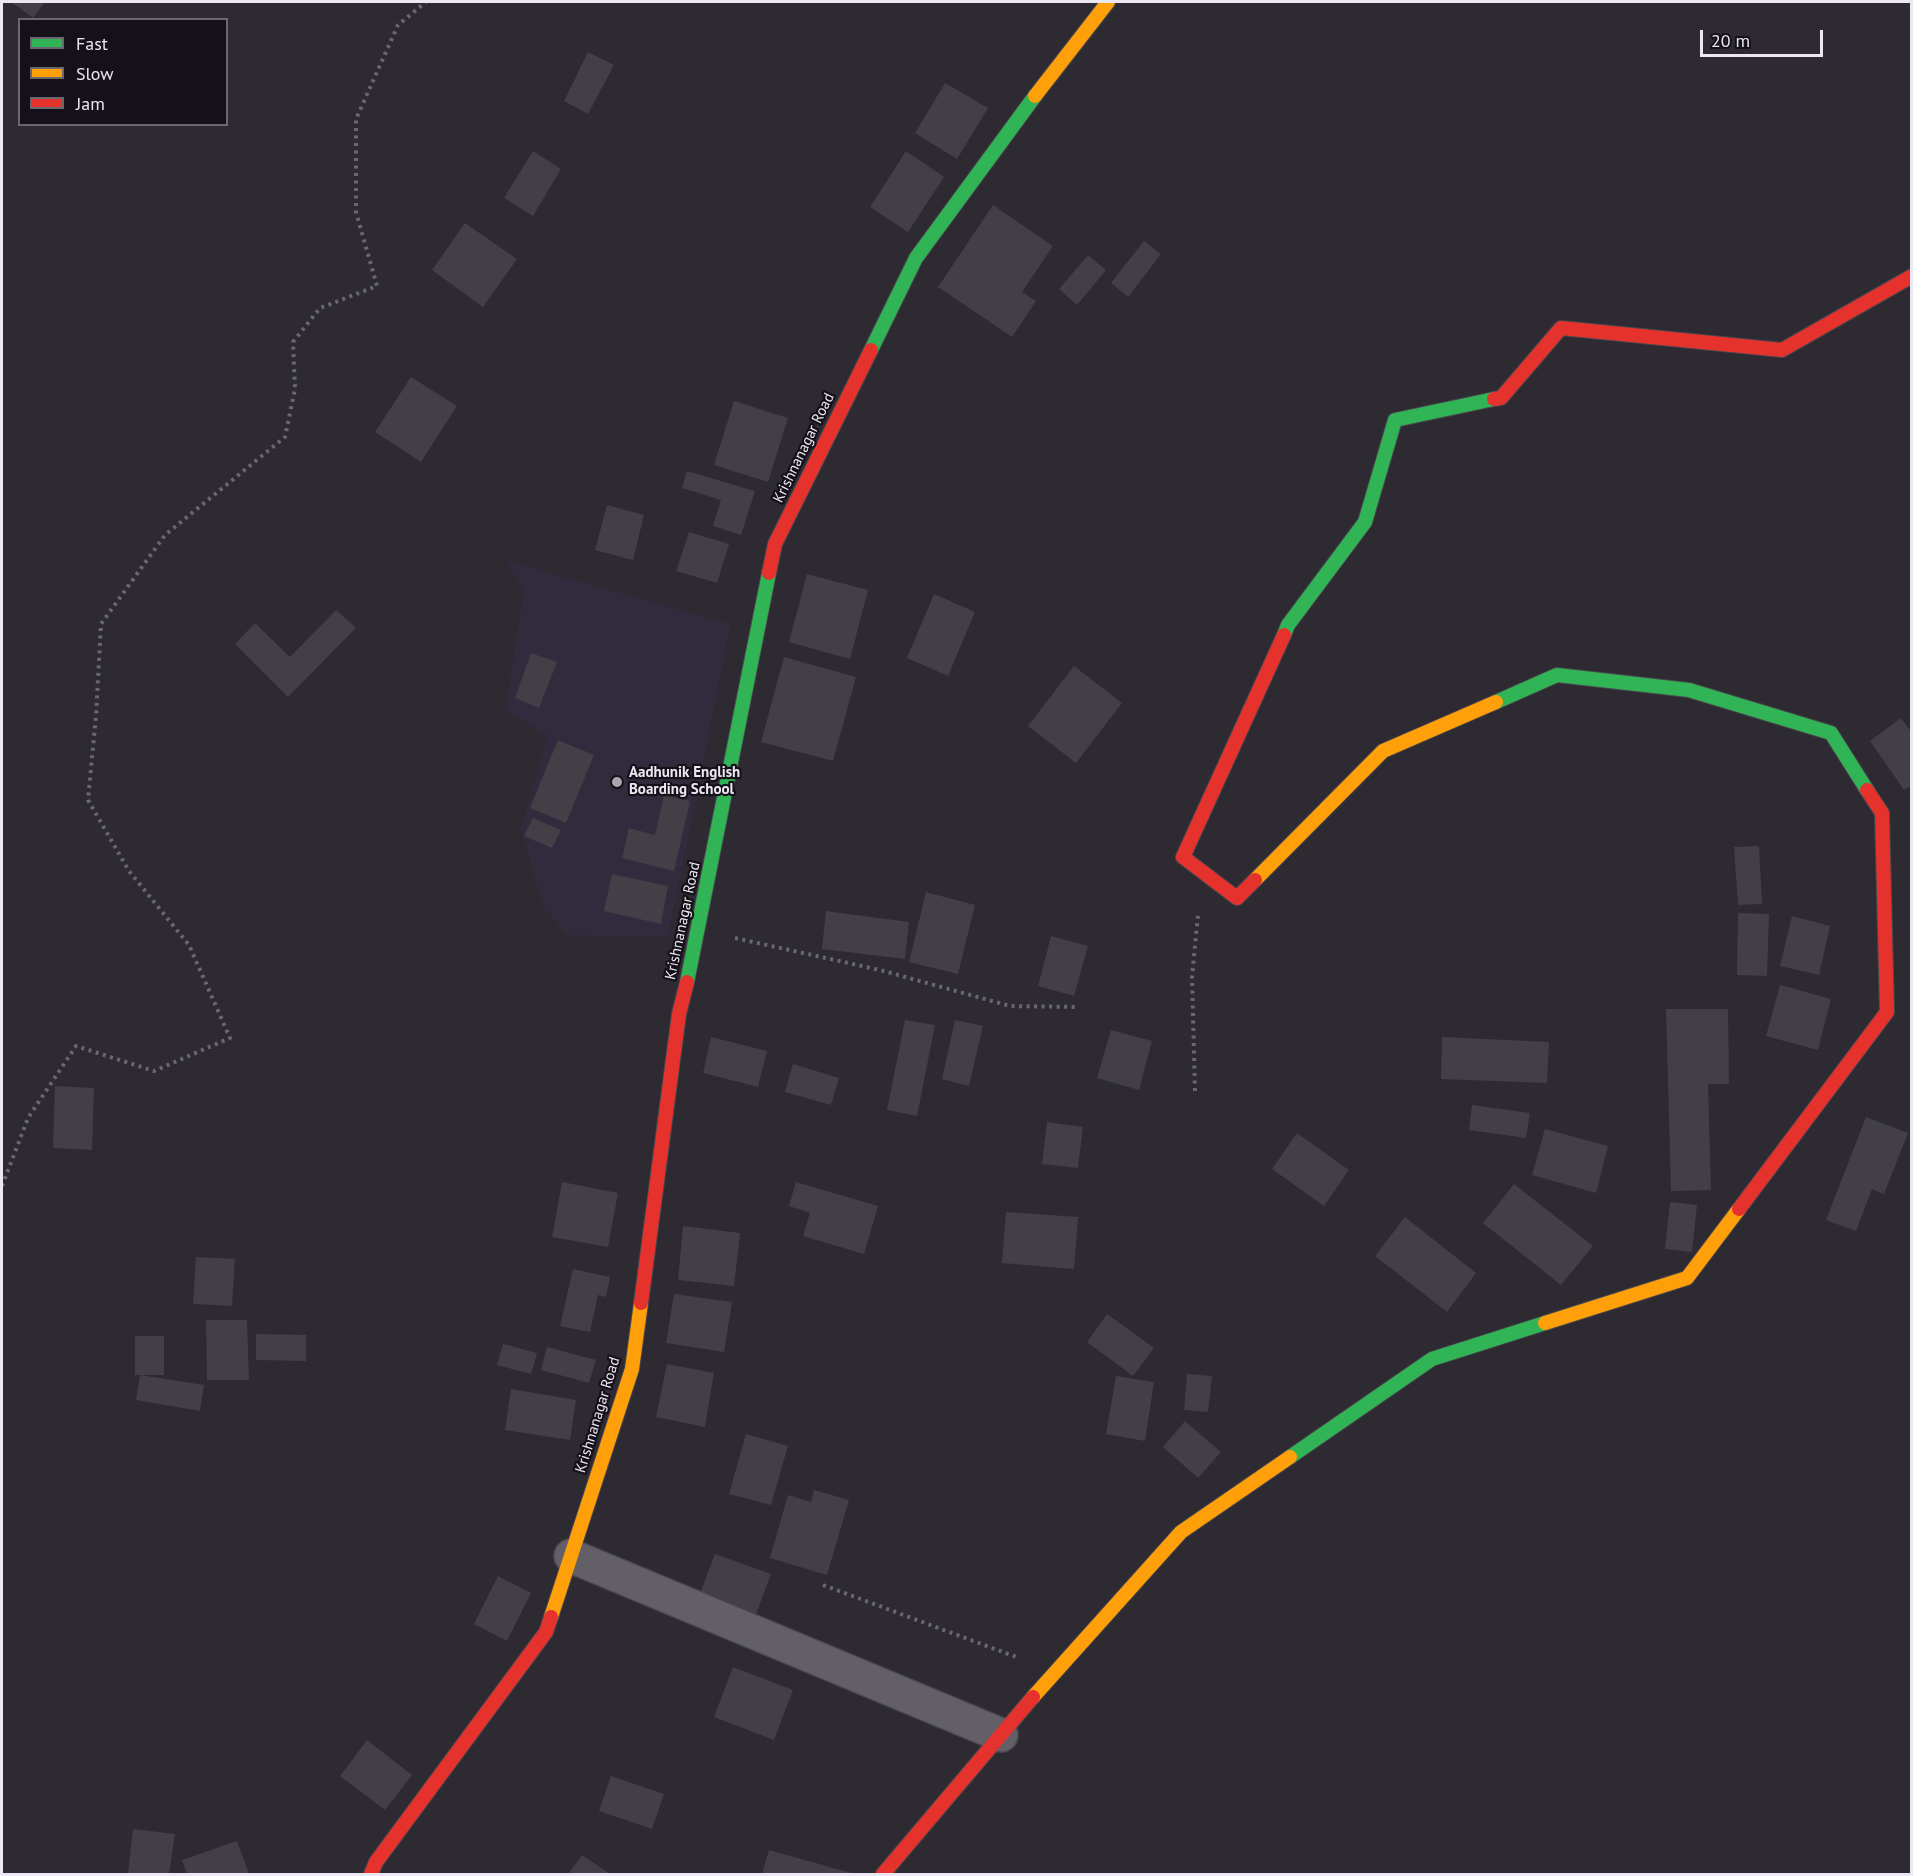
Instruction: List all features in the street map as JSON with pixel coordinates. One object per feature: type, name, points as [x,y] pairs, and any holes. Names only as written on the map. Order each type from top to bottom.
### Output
[{"type":"street","name":"Krishnanagar Road","points":[[371,1875],[376,1862],[546,1632],[632,1369],[679,1014],[699,930],[775,544],[916,258],[1080,35],[1107,2]]},
{"type":"street","points":[[883,1875],[1055,1671],[1181,1532],[1432,1359],[1687,1278],[1887,1012],[1882,813],[1831,734],[1689,690],[1557,675],[1383,751],[1237,898],[1184,857],[1288,625],[1365,522],[1395,420],[1500,398],[1561,328],[1782,350],[1911,276]]},
{"type":"street","points":[[571,1556],[1001,1735]]},
{"type":"path","points":[[2,1186],[28,1118],[76,1046],[154,1071],[230,1038],[189,945],[129,871],[87,800],[96,716],[101,624],[165,535],[285,437],[295,389],[293,342],[320,308],[377,286],[356,212],[356,119],[398,25],[426,2]]},
{"type":"path","points":[[1195,1091],[1192,976],[1203,872]]},
{"type":"path","points":[[699,930],[880,970],[1010,1006],[1078,1007]]},
{"type":"path","points":[[822,1585],[1055,1671]]},
{"type":"shaded area","name":"Aadhunik English Boarding School","points":[[506,561],[731,624],[668,937],[566,935],[543,906],[521,829],[548,736],[505,710],[524,592]]},
{"type":"building","points":[[11,2],[45,2],[33,18]]},
{"type":"building","points":[[588,52],[614,65],[588,114],[564,101]]},
{"type":"building","points":[[945,83],[988,108],[957,159],[915,133]]},
{"type":"building","points":[[533,151],[561,169],[533,216],[504,198]]},
{"type":"building","points":[[906,151],[944,177],[908,232],[870,207]]},
{"type":"building","points":[[993,205],[1053,246],[1022,292],[1036,301],[1012,337],[938,287]]},
{"type":"building","points":[[465,223],[517,259],[483,307],[432,270]]},
{"type":"building","points":[[1144,241],[1161,254],[1128,297],[1111,283]]},
{"type":"building","points":[[1088,255],[1106,270],[1077,305],[1059,289]]},
{"type":"building","points":[[411,377],[457,406],[421,462],[375,432]]},
{"type":"building","points":[[734,401],[788,418],[768,482],[714,465]]},
{"type":"building","points":[[687,471],[755,491],[741,535],[713,526],[721,500],[682,488]]},
{"type":"building","points":[[607,505],[644,515],[633,560],[595,550]]},
{"type":"building","points":[[689,532],[729,544],[717,583],[676,571]]},
{"type":"building","points":[[807,574],[868,590],[850,659],[789,642]]},
{"type":"building","points":[[934,594],[975,612],[948,676],[907,658]]},
{"type":"building","points":[[336,610],[356,628],[288,697],[235,644],[255,623],[290,657]]},
{"type":"building","points":[[531,653],[557,662],[539,708],[515,698]]},
{"type":"building","points":[[784,657],[856,677],[833,761],[761,742]]},
{"type":"building","points":[[1074,666],[1122,703],[1076,763],[1028,726]]},
{"type":"building","points":[[1901,718],[1912,733],[1912,785],[1904,790],[1870,741]]},
{"type":"building","points":[[558,740],[594,755],[566,823],[530,808]]},
{"type":"building","points":[[664,795],[690,801],[674,871],[622,858],[629,828],[655,835]]},
{"type":"building","points":[[533,818],[561,830],[552,848],[524,836]]},
{"type":"building","points":[[1759,846],[1762,904],[1738,905],[1734,847]]},
{"type":"building","points":[[612,874],[668,886],[661,924],[604,911]]},
{"type":"building","points":[[926,892],[975,905],[958,974],[909,962]]},
{"type":"building","points":[[826,911],[909,922],[905,959],[822,949]]},
{"type":"building","points":[[1738,913],[1769,914],[1767,976],[1737,975]]},
{"type":"building","points":[[1792,916],[1830,926],[1819,975],[1780,966]]},
{"type":"building","points":[[1051,936],[1088,946],[1074,996],[1038,986]]},
{"type":"building","points":[[1780,985],[1831,999],[1818,1050],[1766,1036]]},
{"type":"building","points":[[1666,1009],[1728,1009],[1729,1084],[1708,1084],[1711,1190],[1671,1191]]},
{"type":"building","points":[[905,1020],[935,1025],[917,1116],[887,1110]]},
{"type":"building","points":[[955,1020],[983,1026],[969,1086],[942,1079]]},
{"type":"building","points":[[1111,1030],[1152,1041],[1139,1090],[1097,1078]]},
{"type":"building","points":[[711,1037],[767,1051],[758,1087],[703,1073]]},
{"type":"building","points":[[1442,1037],[1549,1042],[1547,1083],[1441,1079]]},
{"type":"building","points":[[793,1064],[839,1078],[831,1105],[785,1092]]},
{"type":"building","points":[[55,1086],[94,1088],[92,1150],[53,1148]]},
{"type":"building","points":[[1472,1105],[1530,1113],[1526,1138],[1469,1130]]},
{"type":"building","points":[[1866,1117],[1908,1133],[1884,1194],[1872,1189],[1856,1231],[1826,1220]]},
{"type":"building","points":[[1047,1122],[1083,1127],[1078,1168],[1042,1164]]},
{"type":"building","points":[[1545,1129],[1608,1146],[1596,1193],[1532,1175]]},
{"type":"building","points":[[1297,1133],[1349,1170],[1324,1206],[1272,1169]]},
{"type":"building","points":[[562,1182],[618,1193],[608,1247],[552,1237]]},
{"type":"building","points":[[796,1182],[878,1206],[864,1254],[803,1236],[810,1213],[789,1206]]},
{"type":"building","points":[[1514,1184],[1593,1246],[1561,1285],[1483,1223]]},
{"type":"building","points":[[1670,1202],[1697,1205],[1692,1252],[1665,1249]]},
{"type":"building","points":[[1006,1212],[1078,1217],[1074,1269],[1002,1263]]},
{"type":"building","points":[[1405,1217],[1476,1273],[1447,1312],[1375,1256]]},
{"type":"building","points":[[683,1226],[740,1233],[734,1286],[678,1280]]},
{"type":"building","points":[[196,1257],[235,1259],[232,1306],[193,1304]]},
{"type":"building","points":[[573,1269],[610,1277],[606,1297],[598,1295],[590,1332],[560,1326]]},
{"type":"building","points":[[674,1294],[732,1302],[724,1352],[666,1343]]},
{"type":"building","points":[[1107,1314],[1154,1348],[1133,1376],[1087,1342]]},
{"type":"building","points":[[206,1320],[247,1320],[249,1380],[207,1380]]},
{"type":"building","points":[[256,1334],[306,1335],[306,1361],[256,1360]]},
{"type":"building","points":[[135,1336],[164,1336],[164,1375],[135,1375]]},
{"type":"building","points":[[503,1344],[537,1353],[531,1374],[497,1365]]},
{"type":"building","points":[[547,1347],[596,1360],[589,1383],[541,1370]]},
{"type":"building","points":[[667,1364],[714,1373],[705,1427],[656,1417]]},
{"type":"building","points":[[1187,1374],[1212,1376],[1208,1412],[1184,1410]]},
{"type":"building","points":[[140,1375],[204,1385],[200,1411],[136,1400]]},
{"type":"building","points":[[1116,1376],[1154,1382],[1145,1441],[1106,1434]]},
{"type":"building","points":[[511,1389],[576,1400],[570,1440],[505,1430]]},
{"type":"building","points":[[1185,1421],[1221,1452],[1198,1478],[1163,1447]]},
{"type":"building","points":[[746,1434],[788,1446],[771,1505],[729,1494]]},
{"type":"building","points":[[814,1490],[849,1500],[827,1575],[770,1558],[788,1495],[811,1502]]},
{"type":"building","points":[[715,1554],[771,1574],[755,1617],[699,1596]]},
{"type":"building","points":[[498,1576],[531,1593],[507,1641],[474,1624]]},
{"type":"building","points":[[733,1667],[793,1690],[774,1740],[714,1717]]},
{"type":"building","points":[[367,1740],[412,1775],[385,1810],[340,1776]]},
{"type":"building","points":[[611,1776],[664,1794],[652,1829],[599,1811]]},
{"type":"building","points":[[133,1829],[175,1834],[169,1874],[128,1874]]},
{"type":"building","points":[[237,1841],[249,1874],[187,1874],[182,1860]]},
{"type":"building","points":[[769,1850],[855,1874],[762,1874]]},
{"type":"building","points":[[582,1855],[610,1874],[568,1874]]},
{"type":"traffic: fast","points":[[871,350],[916,258],[1035,96]]},
{"type":"traffic: fast","points":[[1284,635],[1288,625],[1365,522],[1395,420],[1494,399]]},
{"type":"traffic: fast","points":[[687,982],[769,573]]},
{"type":"traffic: fast","points":[[1496,702],[1557,675],[1689,690],[1831,733],[1867,790]]},
{"type":"traffic: fast","points":[[1290,1457],[1432,1359],[1545,1323]]},
{"type":"traffic: slow","points":[[1035,96],[1108,2]]},
{"type":"traffic: slow","points":[[1255,880],[1383,751],[1496,702]]},
{"type":"traffic: slow","points":[[1545,1323],[1687,1278],[1739,1209]]},
{"type":"traffic: slow","points":[[551,1617],[632,1369],[641,1303]]},
{"type":"traffic: slow","points":[[1033,1697],[1181,1532],[1290,1457]]},
{"type":"traffic: jam","points":[[1494,399],[1501,398],[1561,328],[1782,350],[1912,276]]},
{"type":"traffic: jam","points":[[769,573],[775,544],[871,350]]},
{"type":"traffic: jam","points":[[1255,880],[1237,898],[1183,857],[1284,635]]},
{"type":"traffic: jam","points":[[1739,1209],[1887,1012],[1882,813],[1867,790]]},
{"type":"traffic: jam","points":[[641,1303],[679,1014],[687,982]]},
{"type":"traffic: jam","points":[[371,1874],[376,1862],[546,1632],[551,1617]]},
{"type":"traffic: jam","points":[[883,1874],[1033,1697]]},
{"type":"place","name":"Aadhunik English Boarding School","points":[[617,782]]}]
